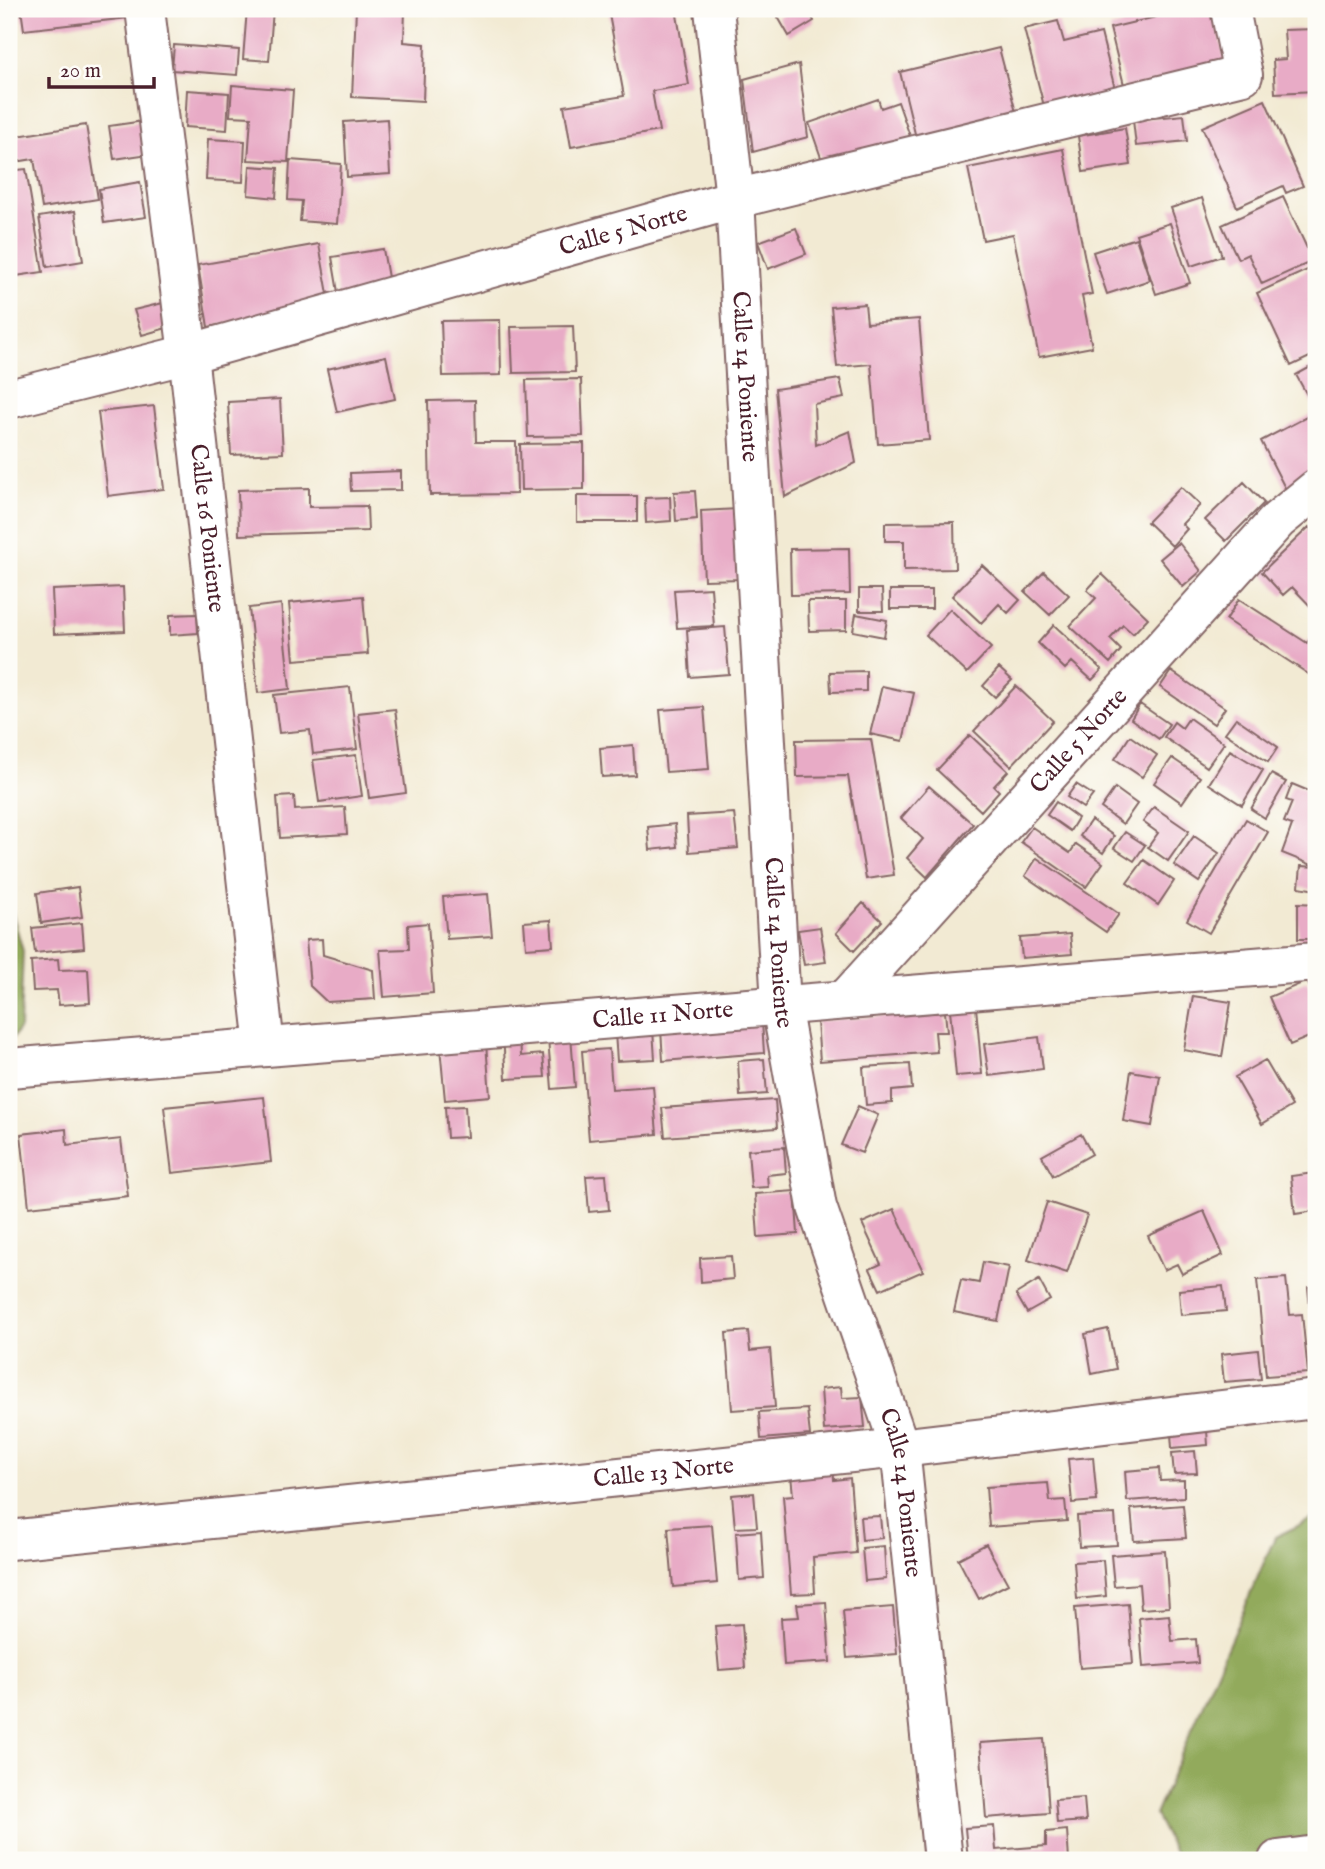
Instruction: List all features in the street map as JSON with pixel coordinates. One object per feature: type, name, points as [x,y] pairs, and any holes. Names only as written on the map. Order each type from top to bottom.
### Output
[{"type":"street","name":"Calle 16 Poniente","points":[[145,9],[188,354],[265,1048]]},
{"type":"street","name":"Calle 14 Poniente","points":[[714,9],[735,199],[781,1005],[817,1207],[900,1448],[943,1860]]},
{"type":"street","name":"Calle 5 Norte","points":[[9,399],[188,354],[735,199],[1242,75],[1230,9]]},
{"type":"street","name":"Calle 5 Norte","points":[[846,998],[1278,520],[1316,489]]},
{"type":"street","name":"Calle 11 Norte","points":[[9,1068],[846,998],[1316,962]]},
{"type":"street","name":"Calle 13 Norte","points":[[9,1540],[900,1448],[1316,1399]]},
{"type":"street","points":[[1278,1860],[1316,1855]]},
{"type":"green space","points":[[9,901],[23,951],[20,1028],[9,1043]]},
{"type":"green space","points":[[1316,1517],[1316,1860],[1178,1860],[1155,1815],[1275,1537]]},
{"type":"building","points":[[21,9],[127,9],[128,18],[24,30]]},
{"type":"building","points":[[247,9],[273,9],[269,61],[243,59]]},
{"type":"building","points":[[356,9],[405,9],[404,42],[425,44],[423,101],[352,97]]},
{"type":"building","points":[[608,9],[676,9],[689,85],[652,91],[659,131],[571,147],[564,106],[624,96]]},
{"type":"building","points":[[792,9],[807,9],[814,21],[789,36],[778,17]]},
{"type":"building","points":[[1154,9],[1213,9],[1226,64],[1125,89],[1110,28],[1156,17]]},
{"type":"building","points":[[1058,21],[1064,42],[1101,33],[1116,93],[1045,110],[1024,29]]},
{"type":"building","points":[[1316,29],[1316,91],[1275,93],[1273,60],[1286,59],[1284,30]]},
{"type":"building","points":[[174,45],[239,50],[237,75],[172,70]]},
{"type":"building","points":[[999,48],[1018,120],[918,146],[900,72]]},
{"type":"building","points":[[799,64],[808,137],[753,152],[744,79]]},
{"type":"building","points":[[232,85],[293,90],[288,162],[248,160],[251,117],[230,116]]},
{"type":"building","points":[[187,90],[229,93],[227,130],[185,127]]},
{"type":"building","points":[[878,99],[881,108],[898,102],[911,139],[825,169],[809,123]]},
{"type":"building","points":[[1265,100],[1303,186],[1286,193],[1283,186],[1237,207],[1202,127]]},
{"type":"building","points":[[1184,115],[1187,141],[1136,146],[1133,120]]},
{"type":"building","points":[[387,119],[390,174],[347,177],[344,122]]},
{"type":"building","points":[[144,121],[149,154],[114,159],[109,126]]},
{"type":"building","points":[[86,125],[98,199],[42,208],[34,159],[15,162],[11,137]]},
{"type":"building","points":[[1125,128],[1131,165],[1083,172],[1078,136]]},
{"type":"building","points":[[208,139],[245,141],[243,182],[206,180]]},
{"type":"building","points":[[1063,149],[1092,294],[1082,296],[1092,347],[1039,357],[1013,234],[983,240],[968,168]]},
{"type":"building","points":[[290,160],[341,164],[337,224],[300,221],[302,201],[288,200]]},
{"type":"building","points":[[250,166],[278,168],[276,198],[248,195]]},
{"type":"building","points":[[26,169],[43,272],[9,277],[9,171]]},
{"type":"building","points":[[140,182],[146,217],[104,223],[99,189]]},
{"type":"building","points":[[1283,197],[1313,261],[1262,284],[1248,254],[1238,259],[1222,225]]},
{"type":"building","points":[[1202,198],[1222,256],[1191,266],[1171,208]]},
{"type":"building","points":[[75,211],[83,261],[47,267],[39,217]]},
{"type":"building","points":[[1170,223],[1190,283],[1156,294],[1136,234]]},
{"type":"building","points":[[796,228],[806,254],[768,269],[758,242]]},
{"type":"building","points":[[1136,238],[1150,280],[1107,294],[1093,252]]},
{"type":"building","points":[[319,244],[330,305],[208,327],[198,265]]},
{"type":"building","points":[[383,249],[391,295],[340,304],[332,257]]},
{"type":"building","points":[[1316,266],[1316,354],[1291,366],[1257,293]]},
{"type":"building","points":[[163,303],[170,327],[142,335],[134,310]]},
{"type":"building","points":[[865,304],[867,323],[919,319],[929,440],[878,444],[871,364],[837,367],[831,307]]},
{"type":"building","points":[[500,320],[501,375],[443,376],[441,321]]},
{"type":"building","points":[[573,326],[575,372],[513,373],[511,327]]},
{"type":"building","points":[[386,356],[395,399],[337,412],[327,369]]},
{"type":"building","points":[[1316,364],[1316,402],[1312,404],[1296,375]]},
{"type":"building","points":[[581,379],[583,436],[528,437],[526,380]]},
{"type":"building","points":[[840,379],[844,398],[814,404],[816,445],[850,431],[856,463],[785,497],[775,389]]},
{"type":"building","points":[[280,399],[283,453],[231,455],[228,402]]},
{"type":"building","points":[[475,400],[476,442],[516,442],[517,494],[430,495],[428,401]]},
{"type":"building","points":[[154,406],[164,489],[108,496],[98,412]]},
{"type":"building","points":[[1316,412],[1316,468],[1286,490],[1261,441]]},
{"type":"building","points":[[584,443],[584,489],[521,490],[520,444]]},
{"type":"building","points":[[401,471],[401,490],[351,491],[350,473]]},
{"type":"building","points":[[1244,482],[1264,503],[1226,541],[1205,520]]},
{"type":"building","points":[[1181,487],[1200,505],[1182,524],[1187,529],[1172,546],[1147,522]]},
{"type":"building","points":[[309,488],[309,507],[367,506],[368,531],[239,535],[238,490]]},
{"type":"building","points":[[695,491],[697,519],[676,521],[674,492]]},
{"type":"building","points":[[577,496],[637,496],[637,522],[577,522]]},
{"type":"building","points":[[670,497],[671,521],[646,523],[645,498]]},
{"type":"building","points":[[738,509],[742,579],[704,580],[701,511]]},
{"type":"building","points":[[954,522],[955,569],[904,570],[904,541],[885,541],[885,523]]},
{"type":"building","points":[[1309,527],[1316,534],[1316,612],[1292,587],[1283,595],[1262,572]]},
{"type":"building","points":[[1179,543],[1201,571],[1183,587],[1160,559]]},
{"type":"building","points":[[849,548],[850,594],[791,595],[790,549]]},
{"type":"building","points":[[982,565],[1020,600],[1008,613],[999,604],[981,623],[952,596]]},
{"type":"building","points":[[1044,572],[1069,595],[1050,615],[1025,592]]},
{"type":"building","points":[[1102,574],[1148,618],[1133,634],[1123,625],[1110,639],[1121,650],[1110,663],[1070,626],[1096,598],[1087,590]]},
{"type":"building","points":[[123,587],[125,631],[54,634],[52,590]]},
{"type":"building","points":[[711,588],[714,626],[677,628],[674,590]]},
{"type":"building","points":[[859,589],[882,589],[883,611],[859,611]]},
{"type":"building","points":[[890,590],[932,590],[932,609],[890,609]]},
{"type":"building","points":[[363,596],[368,654],[294,660],[289,603]]},
{"type":"building","points":[[1239,599],[1307,643],[1314,633],[1316,635],[1316,679],[1226,620]]},
{"type":"building","points":[[808,601],[846,601],[846,630],[809,631]]},
{"type":"building","points":[[281,604],[290,689],[258,693],[249,608]]},
{"type":"building","points":[[950,609],[991,648],[967,673],[926,635]]},
{"type":"building","points":[[197,614],[198,633],[170,635],[170,615]]},
{"type":"building","points":[[856,614],[887,620],[884,637],[853,631]]},
{"type":"building","points":[[1054,625],[1102,670],[1092,680],[1072,662],[1065,669],[1038,643]]},
{"type":"building","points":[[725,627],[729,674],[690,677],[687,630]]},
{"type":"building","points":[[999,668],[1012,680],[995,697],[983,686]]},
{"type":"building","points":[[866,671],[866,691],[831,692],[830,672]]},
{"type":"building","points":[[1171,671],[1225,708],[1214,724],[1160,687]]},
{"type":"building","points":[[882,686],[914,693],[903,741],[870,734]]},
{"type":"building","points":[[1016,686],[1053,721],[1011,766],[974,731]]},
{"type":"building","points":[[350,687],[357,749],[313,754],[310,730],[279,733],[274,695]]},
{"type":"building","points":[[1140,704],[1169,724],[1159,739],[1131,719]]},
{"type":"building","points":[[704,707],[709,769],[666,772],[660,710]]},
{"type":"building","points":[[395,709],[406,793],[369,798],[358,713]]},
{"type":"building","points":[[1189,718],[1224,743],[1207,767],[1164,737],[1174,722],[1182,728]]},
{"type":"building","points":[[1236,718],[1278,747],[1268,762],[1225,733]]},
{"type":"building","points":[[970,735],[1008,771],[994,786],[999,791],[981,811],[937,770]]},
{"type":"building","points":[[1130,736],[1157,755],[1142,777],[1115,759]]},
{"type":"building","points":[[871,739],[894,875],[866,879],[848,776],[797,777],[796,740]]},
{"type":"building","points":[[633,745],[635,775],[602,777],[600,748]]},
{"type":"building","points":[[1230,750],[1263,770],[1242,805],[1209,784]]},
{"type":"building","points":[[356,755],[362,796],[319,802],[313,760]]},
{"type":"building","points":[[1172,758],[1200,777],[1182,803],[1154,783]]},
{"type":"building","points":[[1271,774],[1286,782],[1265,818],[1251,809]]},
{"type":"building","points":[[1076,784],[1093,795],[1083,808],[1067,797]]},
{"type":"building","points":[[1292,784],[1316,794],[1316,855],[1312,865],[1282,853],[1292,825],[1284,822],[1292,802],[1286,800]]},
{"type":"building","points":[[929,786],[973,824],[927,877],[907,858],[923,839],[901,818]]},
{"type":"building","points":[[1115,788],[1137,804],[1123,824],[1101,808]]},
{"type":"building","points":[[294,796],[295,810],[345,807],[347,834],[280,838],[277,797]]},
{"type":"building","points":[[1056,802],[1078,818],[1070,831],[1047,815]]},
{"type":"building","points":[[1154,807],[1189,831],[1168,861],[1148,847],[1158,833],[1143,822]]},
{"type":"building","points":[[734,813],[738,848],[689,852],[687,816]]},
{"type":"building","points":[[1246,819],[1268,832],[1209,933],[1187,920]]},
{"type":"building","points":[[1091,820],[1114,836],[1103,853],[1080,836]]},
{"type":"building","points":[[675,824],[677,847],[650,850],[648,827]]},
{"type":"building","points":[[1032,827],[1070,853],[1076,844],[1103,863],[1086,887],[1021,842]]},
{"type":"building","points":[[1125,832],[1145,845],[1134,861],[1114,848]]},
{"type":"building","points":[[1194,836],[1219,853],[1199,882],[1174,865]]},
{"type":"building","points":[[1037,858],[1119,914],[1106,932],[1025,876]]},
{"type":"building","points":[[1144,860],[1174,881],[1158,905],[1127,883]]},
{"type":"building","points":[[1301,866],[1316,867],[1316,890],[1299,887]]},
{"type":"building","points":[[78,887],[82,917],[41,923],[37,893]]},
{"type":"building","points":[[488,894],[492,936],[447,939],[443,897]]},
{"type":"building","points":[[863,903],[882,921],[854,951],[836,933]]},
{"type":"building","points":[[1298,903],[1316,904],[1316,939],[1298,939]]},
{"type":"building","points":[[551,920],[553,946],[526,948],[524,922]]},
{"type":"building","points":[[82,923],[84,948],[35,953],[32,928]]},
{"type":"building","points":[[428,923],[433,993],[384,997],[380,950],[409,949],[408,925]]},
{"type":"building","points":[[820,927],[826,962],[804,965],[798,930]]},
{"type":"building","points":[[1070,934],[1072,954],[1022,958],[1020,938]]},
{"type":"building","points":[[322,939],[323,955],[373,970],[375,999],[327,1002],[310,986],[306,940]]},
{"type":"building","points":[[58,959],[59,970],[88,969],[90,1003],[59,1005],[57,990],[33,991],[31,961]]},
{"type":"building","points":[[1307,981],[1316,1001],[1316,1034],[1290,1045],[1269,997]]},
{"type":"building","points":[[1193,996],[1231,1002],[1222,1057],[1184,1050]]},
{"type":"building","points":[[976,1007],[982,1074],[956,1076],[950,1009]]},
{"type":"building","points":[[945,1012],[947,1032],[935,1032],[937,1052],[820,1061],[817,1021]]},
{"type":"building","points":[[762,1022],[764,1053],[663,1061],[661,1029]]},
{"type":"building","points":[[653,1030],[655,1059],[617,1061],[615,1033]]},
{"type":"building","points":[[520,1035],[521,1056],[543,1054],[545,1077],[506,1079],[503,1036]]},
{"type":"building","points":[[571,1036],[575,1087],[552,1089],[548,1038]]},
{"type":"building","points":[[1039,1037],[1043,1069],[989,1076],[984,1044]]},
{"type":"building","points":[[486,1043],[490,1096],[445,1100],[440,1047]]},
{"type":"building","points":[[609,1049],[612,1089],[653,1086],[657,1134],[589,1140],[582,1051]]},
{"type":"building","points":[[764,1059],[767,1094],[740,1096],[738,1061]]},
{"type":"building","points":[[1265,1060],[1292,1106],[1262,1124],[1235,1077]]},
{"type":"building","points":[[910,1064],[912,1089],[892,1091],[892,1103],[866,1105],[863,1067]]},
{"type":"building","points":[[1131,1071],[1160,1076],[1152,1126],[1123,1121]]},
{"type":"building","points":[[264,1097],[271,1162],[172,1173],[164,1107]]},
{"type":"building","points":[[775,1100],[777,1128],[665,1137],[662,1108]]},
{"type":"building","points":[[465,1106],[467,1137],[447,1138],[445,1107]]},
{"type":"building","points":[[858,1106],[878,1115],[862,1153],[841,1145]]},
{"type":"building","points":[[66,1129],[67,1145],[121,1139],[128,1196],[29,1207],[21,1134]]},
{"type":"building","points":[[1081,1134],[1092,1154],[1053,1176],[1042,1156]]},
{"type":"building","points":[[784,1147],[786,1173],[767,1175],[768,1187],[751,1188],[748,1150]]},
{"type":"building","points":[[1315,1173],[1316,1211],[1295,1214],[1291,1176]]},
{"type":"building","points":[[606,1175],[609,1210],[589,1212],[586,1176]]},
{"type":"building","points":[[795,1191],[798,1234],[758,1237],[755,1194]]},
{"type":"building","points":[[1047,1202],[1087,1215],[1067,1273],[1028,1260]]},
{"type":"building","points":[[894,1209],[923,1271],[880,1290],[870,1269],[881,1264],[862,1223]]},
{"type":"building","points":[[1204,1211],[1223,1255],[1182,1274],[1177,1264],[1164,1270],[1148,1236]]},
{"type":"building","points":[[731,1256],[733,1279],[701,1282],[700,1258]]},
{"type":"building","points":[[983,1262],[1009,1267],[998,1321],[954,1312],[961,1280],[979,1283]]},
{"type":"building","points":[[1286,1278],[1290,1315],[1302,1314],[1308,1373],[1266,1376],[1257,1280]]},
{"type":"building","points":[[1039,1280],[1050,1300],[1027,1313],[1016,1294]]},
{"type":"building","points":[[1223,1286],[1226,1311],[1181,1315],[1179,1290]]},
{"type":"building","points":[[1316,1286],[1316,1352],[1314,1352],[1308,1287]]},
{"type":"building","points":[[1108,1329],[1116,1369],[1092,1374],[1085,1334]]},
{"type":"building","points":[[748,1331],[750,1351],[770,1349],[775,1407],[732,1410],[726,1333]]},
{"type":"building","points":[[1258,1350],[1261,1379],[1224,1382],[1221,1354]]},
{"type":"building","points":[[841,1387],[842,1398],[862,1397],[865,1427],[824,1430],[821,1389]]},
{"type":"building","points":[[807,1409],[810,1435],[761,1439],[759,1412]]},
{"type":"building","points":[[1206,1416],[1208,1445],[1172,1448],[1170,1419]]},
{"type":"building","points":[[1195,1451],[1197,1473],[1174,1474],[1172,1453]]},
{"type":"building","points":[[1093,1457],[1097,1501],[1072,1503],[1068,1459]]},
{"type":"building","points":[[833,1462],[834,1480],[850,1478],[856,1553],[813,1557],[815,1593],[791,1594],[783,1496],[793,1495],[790,1465]]},
{"type":"building","points":[[1159,1468],[1160,1481],[1184,1480],[1184,1497],[1127,1501],[1125,1471]]},
{"type":"building","points":[[1048,1483],[1050,1501],[1065,1500],[1067,1521],[989,1527],[986,1487]]},
{"type":"building","points":[[754,1493],[757,1527],[735,1528],[732,1495]]},
{"type":"building","points":[[1183,1505],[1186,1538],[1134,1541],[1131,1509]]},
{"type":"building","points":[[1115,1514],[1117,1545],[1079,1547],[1077,1516]]},
{"type":"building","points":[[880,1516],[882,1538],[862,1540],[860,1517]]},
{"type":"building","points":[[712,1525],[717,1583],[673,1587],[668,1528]]},
{"type":"building","points":[[761,1531],[764,1578],[739,1580],[736,1533]]},
{"type":"building","points":[[986,1544],[1008,1584],[979,1599],[958,1559]]},
{"type":"building","points":[[884,1546],[886,1579],[865,1581],[862,1548]]},
{"type":"building","points":[[1165,1551],[1169,1607],[1141,1609],[1139,1584],[1114,1586],[1111,1555]]},
{"type":"building","points":[[1103,1560],[1106,1596],[1077,1599],[1074,1562]]},
{"type":"building","points":[[826,1602],[830,1662],[784,1665],[781,1618],[799,1617],[797,1604]]},
{"type":"building","points":[[1128,1604],[1133,1664],[1080,1668],[1075,1608]]},
{"type":"building","points":[[893,1607],[897,1654],[847,1658],[843,1611]]},
{"type":"building","points":[[1169,1615],[1172,1641],[1196,1639],[1198,1663],[1143,1667],[1139,1618]]},
{"type":"building","points":[[742,1624],[745,1668],[719,1670],[715,1626]]},
{"type":"building","points":[[1044,1739],[1049,1813],[986,1818],[980,1743]]},
{"type":"building","points":[[1084,1798],[1086,1821],[1057,1823],[1055,1800]]},
{"type":"building","points":[[994,1826],[996,1850],[1046,1846],[1046,1832],[1067,1830],[1069,1860],[968,1860],[965,1828]]}]
